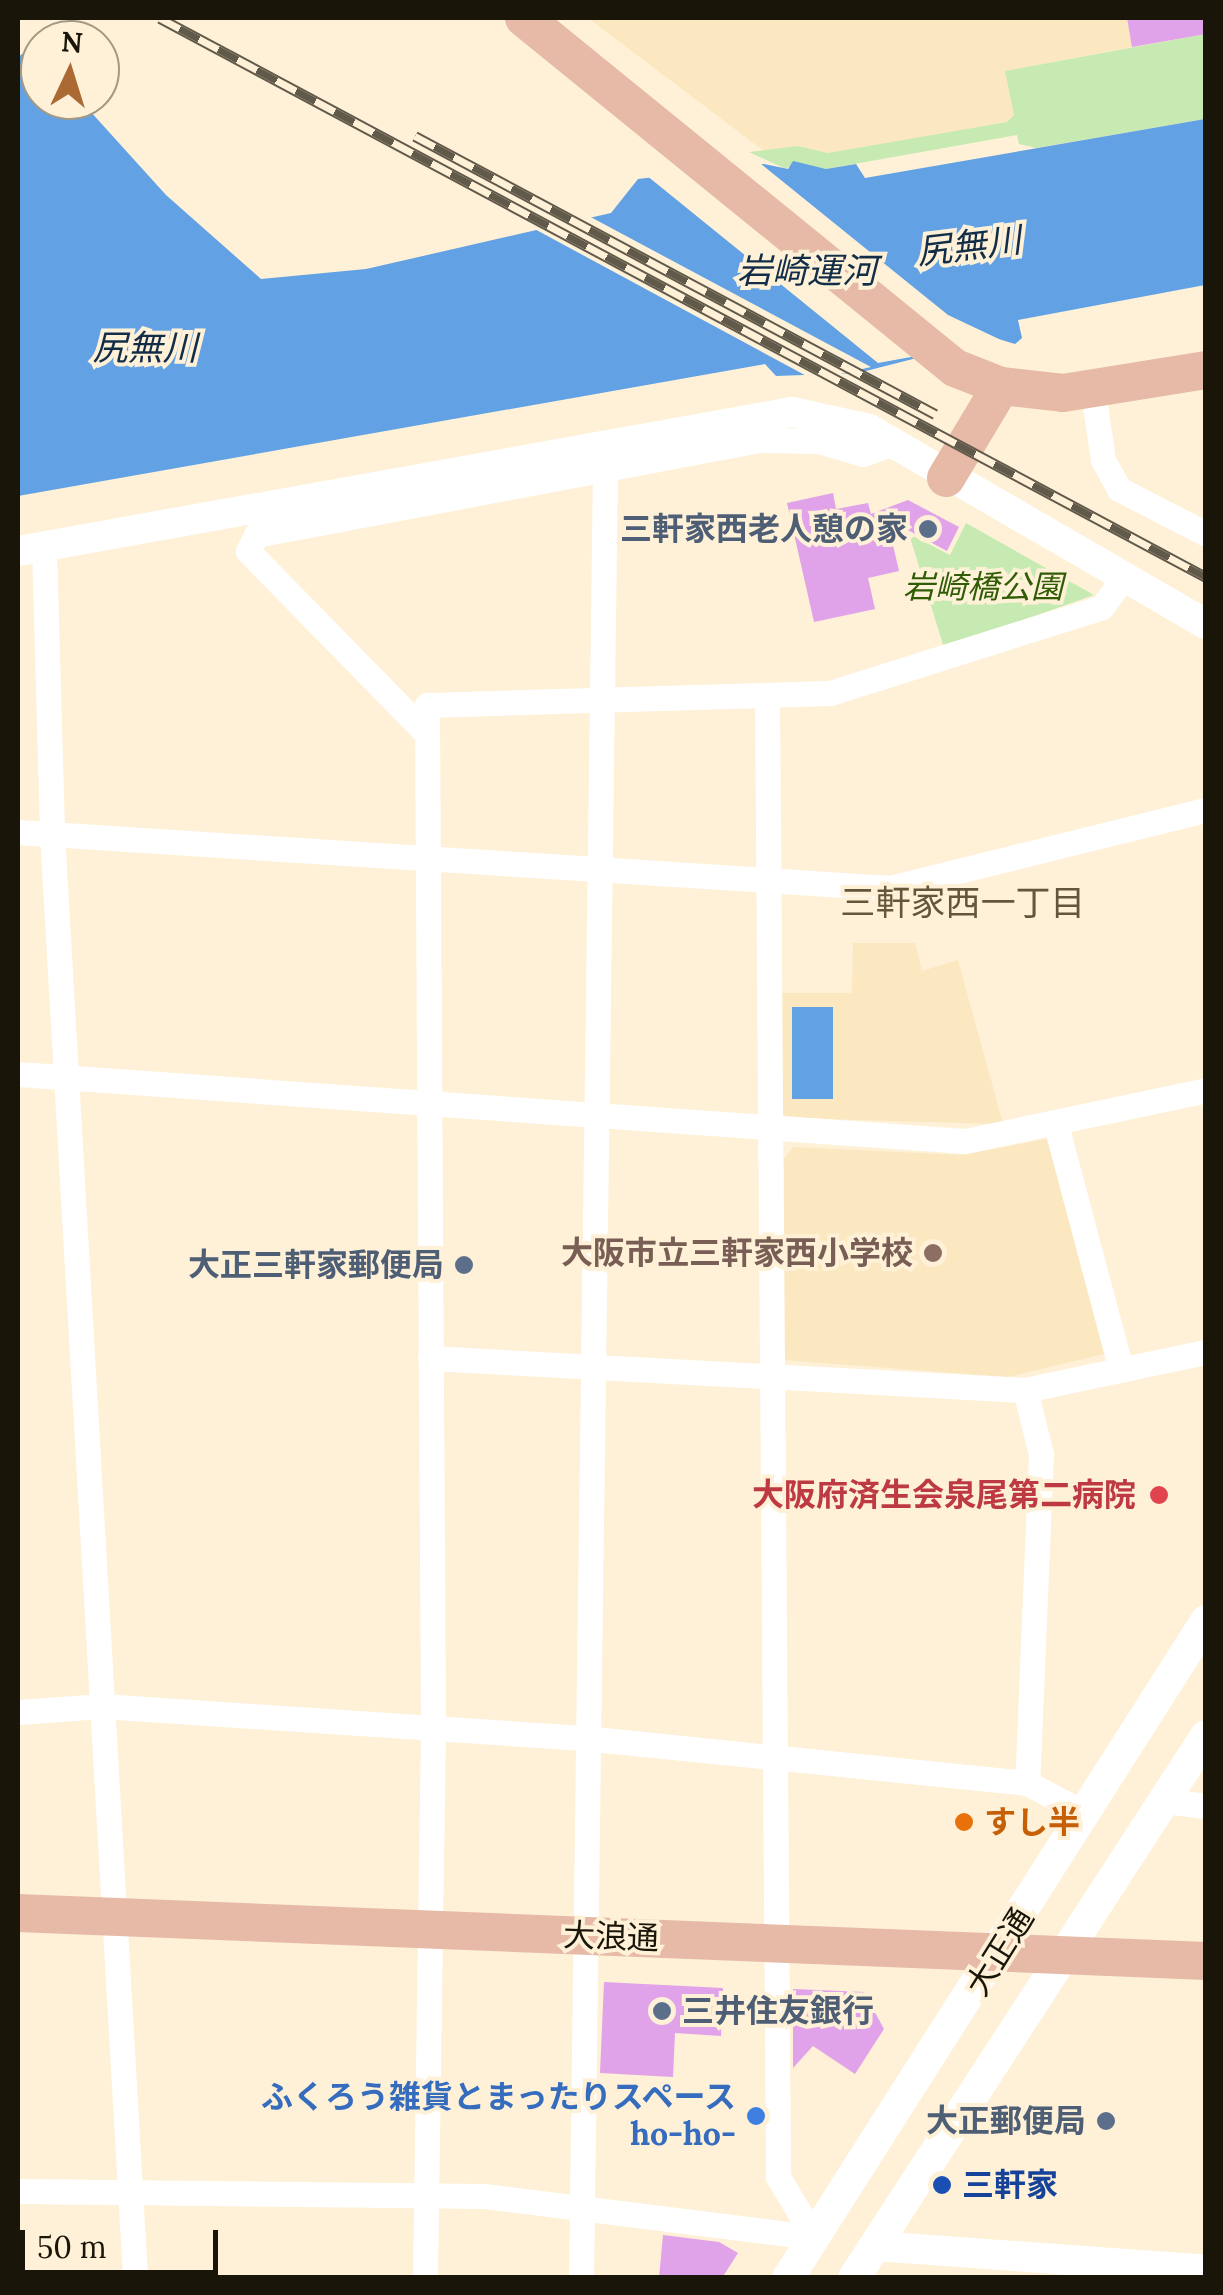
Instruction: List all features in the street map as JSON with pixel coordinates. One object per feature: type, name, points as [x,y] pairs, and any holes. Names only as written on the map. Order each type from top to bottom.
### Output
[{"type":"main road","points":[[524,18],[932,353],[1001,386],[1093,391],[1206,370]]},
{"type":"main road","points":[[946,478],[1001,386]]},
{"type":"main road","name":"大正通","points":[[788,2278],[1000,1954],[1206,1621]]},
{"type":"main road","name":"大正通","points":[[854,2278],[1206,1736]]},
{"type":"main road","name":"大浪通","points":[[18,1913],[1206,1961]]},
{"type":"street","points":[[1093,391],[1103,460],[1119,488],[1206,534]]},
{"type":"street","points":[[135,2278],[118,1916],[31,548],[757,415],[819,414],[891,444],[1206,624]]},
{"type":"street","points":[[427,734],[248,551],[256,535],[760,440],[819,442],[864,454],[891,444]]},
{"type":"street","points":[[582,2278],[594,1739],[605,470]]},
{"type":"street","points":[[425,2278],[434,1726],[426,705],[603,704],[830,693],[1102,606],[1123,578]]},
{"type":"street","points":[[766,698],[778,2176],[814,2237]]},
{"type":"street","points":[[18,832],[601,866],[890,888],[1206,810]]},
{"type":"street","points":[[18,1074],[965,1141],[1056,1125],[1206,1090]]},
{"type":"street","points":[[1056,1125],[1120,1366]]},
{"type":"street","points":[[430,1358],[772,1380],[1025,1390],[1120,1366],[1206,1352]]},
{"type":"street","points":[[1025,1390],[1041,1454],[1027,1783]]},
{"type":"street","points":[[18,1712],[102,1706],[434,1726],[774,1756],[1027,1783],[1086,1814]]},
{"type":"street","points":[[1164,1802],[1206,1806]]},
{"type":"street","points":[[18,2191],[428,2193],[814,2237]]},
{"type":"street","points":[[875,2246],[1006,2269],[1206,2270]]},
{"type":"shaded area","points":[[588,18],[1127,18],[1132,47],[1006,71],[1014,115],[1007,122],[828,153],[798,146],[764,151]]},
{"type":"shaded area","points":[[853,943],[915,943],[922,971],[958,960],[1003,1124],[786,1118],[779,1111],[777,993],[852,993]]},
{"type":"shaded area","name":"大阪市立三軒家西小学校","points":[[1047,1139],[1104,1354],[1008,1377],[784,1360],[784,1159],[793,1147],[962,1155]]},
{"type":"green space","points":[[1205,34],[1205,119],[1036,148],[1019,144],[1017,135],[826,169],[794,162],[786,169],[749,152],[798,146],[828,153],[1007,122],[1014,115],[1005,71]]},
{"type":"green space","name":"岩崎橋公園","points":[[966,523],[1094,595],[944,648],[909,534],[950,555]]},
{"type":"water","name":"岩崎運河","points":[[18,57],[20,120],[98,120],[166,195],[261,279],[366,269],[611,213],[638,179],[764,164],[788,169],[793,161],[826,169],[856,164],[865,178],[1205,119],[1205,285],[1018,320],[1022,338],[1015,344],[995,338],[858,373],[776,376],[765,364],[18,496]]},
{"type":"water","points":[[792,1007],[833,1007],[833,1099],[792,1099]]},
{"type":"pier","points":[[756,160],[948,315],[1018,348],[977,345],[878,363],[646,175]]},
{"type":"pier","points":[[585,214],[871,367],[814,380],[529,226]]},
{"type":"building","points":[[1127,18],[1206,18],[1206,34],[1132,47]]},
{"type":"building","points":[[833,493],[836,509],[868,503],[871,514],[908,500],[959,527],[947,551],[887,519],[899,571],[868,578],[875,609],[814,622],[787,503]]},
{"type":"building","name":"三井住友銀行","points":[[604,1982],[723,1988],[721,2036],[675,2033],[673,2077],[600,2073]]},
{"type":"building","points":[[793,1989],[864,1992],[884,2029],[855,2074],[813,2046],[793,2068]]},
{"type":"building","points":[[663,2235],[719,2242],[738,2253],[722,2278],[659,2278]]},
{"type":"railway","points":[[160,18],[1206,577]]},
{"type":"railway","points":[[415,136],[935,414]]},
{"type":"place","name":"三軒家西老人憩の家","points":[[928,529]]},
{"type":"place","name":"大阪市立三軒家西小学校","points":[[933,1253]]},
{"type":"place","name":"大正三軒家郵便局","points":[[464,1265]]},
{"type":"place","name":"大阪府済生会泉尾第二病院","points":[[1159,1495]]},
{"type":"place","name":"すし半","points":[[964,1822]]},
{"type":"place","name":"三井住友銀行","points":[[662,2011]]},
{"type":"place","name":"ふくろう雑貨とまったりスペース ho-ho-","points":[[756,2116]]},
{"type":"place","name":"大正郵便局","points":[[1106,2121]]},
{"type":"place","name":"三軒家","points":[[942,2185]]},
{"type":"district","name":"三軒家西一丁目","points":[[963,903]]},
{"type":"water label","name":"尻無川","points":[[969,246]]},
{"type":"water label","name":"尻無川","points":[[145,348]]}]
